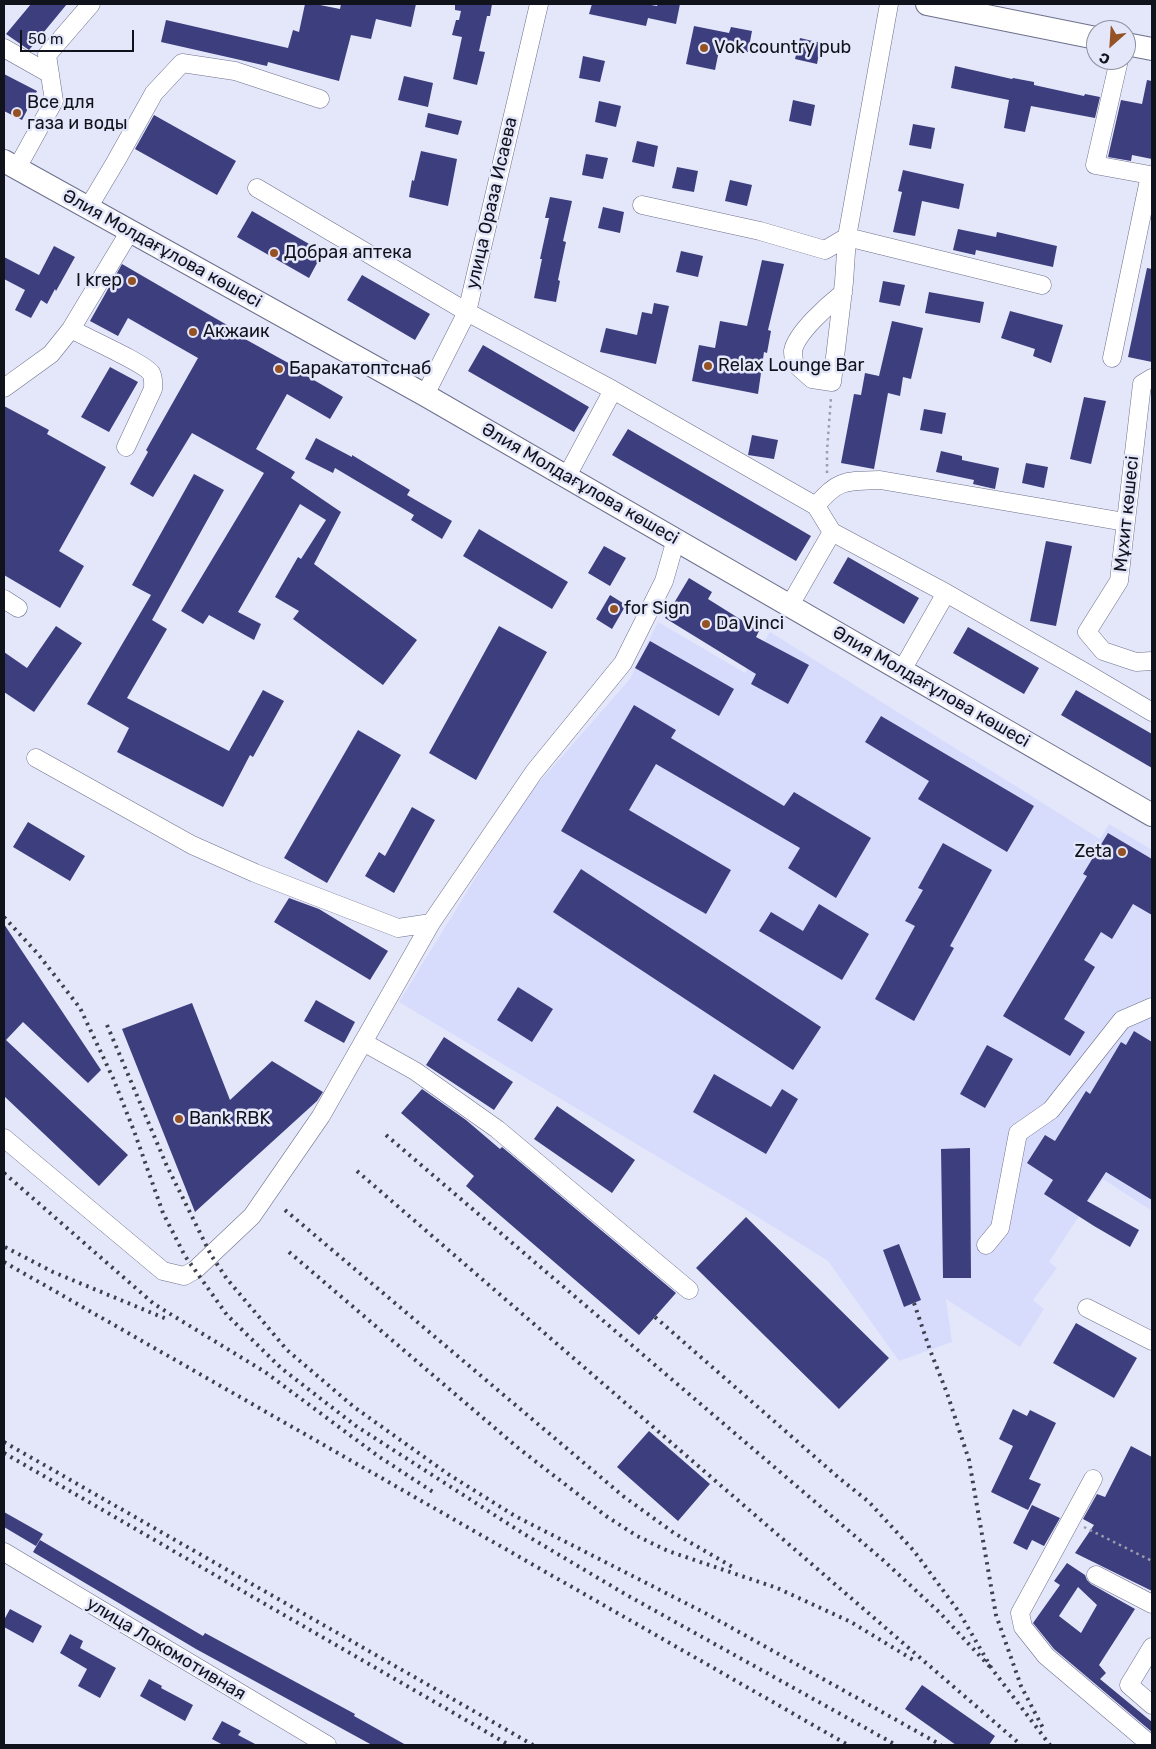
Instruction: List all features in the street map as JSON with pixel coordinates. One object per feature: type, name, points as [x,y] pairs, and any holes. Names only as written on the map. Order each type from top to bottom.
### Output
[{"type":"main road","points":[[927,4],[1086,36]]},
{"type":"main road","points":[[1136,46],[1152,49]]},
{"type":"main road","name":"Әлия Молдағұлова көшесі","points":[[10,165],[425,395],[1152,815]]},
{"type":"street","points":[[10,165],[54,101],[47,55],[91,4]]},
{"type":"street","name":"улица Ораза Исаева","points":[[425,395],[467,312],[539,4]]},
{"type":"street","points":[[843,293],[824,308],[798,339],[794,351],[794,363],[812,379],[832,382],[843,293],[847,237],[889,4]]},
{"type":"street","points":[[4,48],[50,74]]},
{"type":"street","points":[[88,208],[154,93],[182,62],[235,71],[320,99]]},
{"type":"street","points":[[1112,358],[1150,175],[1095,165],[1117,70]]},
{"type":"street","points":[[257,188],[467,312],[613,390],[816,506],[832,532],[946,594],[1152,712]]},
{"type":"street","points":[[642,205],[760,231],[825,250],[847,237],[1042,285]]},
{"type":"street","points":[[4,388],[51,354],[71,329],[130,231]]},
{"type":"street","points":[[71,329],[133,361],[150,372],[154,381],[153,389],[126,447]]},
{"type":"street","name":"Мұхит көшесі","points":[[1149,383],[1125,522],[1119,581],[1087,632],[1103,651],[1136,662],[1152,661]]},
{"type":"street","points":[[567,476],[613,390]]},
{"type":"street","points":[[816,506],[827,491],[845,481],[880,480],[1125,522]]},
{"type":"street","points":[[790,605],[832,532]]},
{"type":"street","points":[[4,1138],[163,1270],[184,1276],[195,1270],[252,1216],[309,1134],[431,923],[534,772],[623,663],[664,581],[676,539]]},
{"type":"street","points":[[902,670],[946,594]]},
{"type":"street","points":[[36,758],[192,845],[255,873],[398,928],[431,923]]},
{"type":"street","points":[[986,1245],[1000,1228],[1018,1132],[1051,1110],[1122,1020],[1152,1007]]},
{"type":"street","points":[[363,1042],[416,1071],[497,1129],[689,1290]]},
{"type":"street","points":[[1087,1308],[1152,1341]]},
{"type":"street","points":[[1093,1478],[1020,1613],[1023,1627],[1046,1656],[1151,1745]]},
{"type":"street","name":"улица Локомотивная","points":[[4,1552],[327,1745]]},
{"type":"street","points":[[1096,1575],[1152,1604]]},
{"type":"street","points":[[1152,1647],[1129,1685],[1152,1705]]},
{"type":"path","points":[[827,491],[827,451],[832,382]]},
{"type":"path","points":[[1071,1520],[1152,1561]]},
{"type":"shaded area","points":[[658,622],[745,673],[770,632],[1100,839],[1109,824],[1152,850],[1152,1211],[1103,1179],[1049,1262],[1057,1268],[1033,1300],[1044,1309],[1020,1347],[946,1299],[952,1342],[899,1361],[828,1261],[740,1206],[399,1002],[522,802],[630,679]]},
{"type":"building","points":[[31,4],[67,4],[29,50],[6,34]]},
{"type":"building","points":[[305,4],[340,9],[341,4],[416,4],[411,27],[376,19],[371,39],[351,35],[339,81],[268,62],[267,66],[161,42],[166,20],[288,48],[293,30],[299,32]]},
{"type":"building","points":[[455,4],[492,4],[490,16],[487,16],[479,51],[485,52],[477,85],[453,79],[462,37],[452,35],[456,20],[459,20],[461,11],[455,10]]},
{"type":"building","points":[[592,4],[645,4],[657,6],[658,4],[680,4],[676,24],[648,18],[646,26],[589,14]]},
{"type":"building","name":"Vok country pub","points":[[694,26],[729,33],[731,27],[752,31],[748,52],[720,46],[715,70],[686,64]]},
{"type":"building","points":[[800,38],[821,43],[817,64],[795,59]]},
{"type":"building","points":[[583,56],[605,61],[600,82],[579,78]]},
{"type":"building","points":[[955,66],[1034,82],[1034,85],[1084,96],[1085,94],[1100,97],[1095,118],[1031,106],[1025,132],[1004,128],[1009,100],[951,88]]},
{"type":"building","points":[[4,74],[37,91],[22,120],[4,111]]},
{"type":"building","points":[[404,76],[433,83],[428,107],[398,100]]},
{"type":"building","points":[[1147,80],[1152,81],[1152,159],[1132,155],[1131,161],[1108,157],[1121,100],[1142,104]]},
{"type":"building","points":[[793,100],[815,105],[811,126],[789,121]]},
{"type":"building","points":[[599,101],[621,106],[616,127],[595,122]]},
{"type":"building","points":[[428,113],[462,121],[458,135],[425,127]]},
{"type":"building","points":[[154,115],[236,161],[217,195],[135,149]]},
{"type":"building","points":[[913,124],[935,128],[931,149],[909,145]]},
{"type":"building","points":[[637,141],[658,146],[654,167],[632,162]]},
{"type":"building","points":[[421,151],[457,159],[448,206],[409,197]]},
{"type":"building","points":[[586,154],[608,158],[603,179],[582,175]]},
{"type":"building","points":[[677,167],[698,171],[694,192],[672,188]]},
{"type":"building","points":[[903,170],[964,184],[959,209],[922,201],[915,236],[893,232],[902,192],[898,191]]},
{"type":"building","points":[[730,180],[752,185],[747,206],[725,201]]},
{"type":"building","points":[[550,197],[572,201],[563,241],[566,242],[558,280],[560,281],[556,302],[534,298],[549,218],[545,218]]},
{"type":"building","points":[[603,207],[624,212],[620,233],[598,228]]},
{"type":"building","points":[[252,211],[323,252],[309,278],[237,237]]},
{"type":"building","points":[[958,229],[996,237],[997,232],[1057,246],[1053,267],[976,250],[975,255],[953,250]]},
{"type":"building","points":[[54,246],[75,257],[47,304],[41,300],[31,318],[15,310],[25,290],[4,279],[4,257],[39,275]]},
{"type":"building","points":[[681,251],[703,256],[698,277],[676,272]]},
{"type":"building","points":[[762,260],[784,264],[768,330],[771,331],[767,353],[764,352],[758,394],[692,381],[699,345],[715,348],[720,321],[747,326]]},
{"type":"building","points":[[122,264],[246,336],[245,339],[301,370],[300,372],[343,397],[330,419],[287,394],[256,449],[295,472],[291,478],[341,512],[314,564],[417,640],[383,685],[293,619],[299,611],[275,597],[298,557],[301,559],[326,520],[300,504],[238,612],[261,624],[254,640],[209,615],[203,624],[181,611],[264,473],[192,433],[153,497],[130,484],[148,452],[146,450],[198,358],[128,318],[118,336],[90,321]]},
{"type":"building","points":[[1147,268],[1152,269],[1152,362],[1128,357]]},
{"type":"building","points":[[362,275],[430,314],[415,340],[347,300]]},
{"type":"building","points":[[883,281],[905,285],[900,306],[879,302]]},
{"type":"building","points":[[929,292],[984,302],[980,323],[925,313]]},
{"type":"building","points":[[654,303],[669,306],[656,364],[600,352],[606,328],[637,335],[642,312],[652,314]]},
{"type":"building","points":[[1010,311],[1063,325],[1051,363],[1033,356],[1035,349],[1001,338]]},
{"type":"building","points":[[892,321],[923,328],[911,379],[903,377],[900,396],[888,393],[874,469],[841,463],[854,394],[861,395],[865,373],[879,376]]},
{"type":"building","points":[[483,345],[589,407],[574,432],[468,371]]},
{"type":"building","points":[[110,367],[138,382],[109,432],[81,417]]},
{"type":"building","points":[[1084,397],[1106,401],[1091,464],[1070,459]]},
{"type":"building","points":[[4,406],[49,430],[47,434],[106,467],[59,551],[84,566],[60,608],[4,575]]},
{"type":"building","points":[[924,409],[946,413],[942,434],[920,430]]},
{"type":"building","points":[[628,429],[811,536],[796,561],[612,455]]},
{"type":"building","points":[[752,435],[778,440],[774,459],[748,455]]},
{"type":"building","points":[[316,438],[352,457],[352,455],[410,490],[407,495],[452,521],[442,539],[411,520],[414,515],[335,468],[333,473],[305,459]]},
{"type":"building","points":[[941,451],[962,456],[962,460],[999,468],[995,489],[973,484],[974,480],[936,472]]},
{"type":"building","points":[[1026,463],[1048,467],[1044,488],[1022,483]]},
{"type":"building","points":[[194,474],[224,490],[152,620],[167,629],[127,698],[229,751],[263,690],[284,701],[253,757],[250,755],[223,807],[117,752],[129,728],[87,704],[151,595],[132,585]]},
{"type":"building","points":[[479,529],[568,582],[552,609],[463,556]]},
{"type":"building","points":[[1046,541],[1072,546],[1056,626],[1030,621]]},
{"type":"building","points":[[604,546],[626,558],[610,586],[588,573]]},
{"type":"building","points":[[848,557],[919,598],[904,624],[833,583]]},
{"type":"building","points":[[689,578],[712,592],[708,599],[759,631],[756,637],[809,665],[788,704],[751,684],[756,674],[665,618]]},
{"type":"building","points":[[610,595],[626,605],[612,629],[596,619]]},
{"type":"building","points":[[56,626],[82,643],[34,712],[4,692],[4,652],[27,668]]},
{"type":"building","points":[[499,626],[547,652],[476,780],[429,753]]},
{"type":"building","points":[[968,627],[1039,668],[1024,694],[953,653]]},
{"type":"building","points":[[650,641],[734,689],[719,716],[635,668]]},
{"type":"building","points":[[1076,690],[1152,734],[1152,768],[1061,715]]},
{"type":"building","points":[[634,705],[676,730],[671,738],[784,806],[794,792],[871,838],[836,898],[788,868],[800,848],[656,764],[629,810],[731,870],[706,914],[561,831]]},
{"type":"building","points":[[881,716],[1034,806],[1007,852],[918,799],[929,781],[865,742]]},
{"type":"building","points":[[358,730],[401,755],[327,883],[284,858]]},
{"type":"building","points":[[412,807],[435,820],[394,893],[365,876],[379,852],[385,856]]},
{"type":"building","points":[[28,822],[85,856],[70,881],[13,847]]},
{"type":"building","points":[[1108,833],[1152,859],[1152,915],[1133,904],[1112,939],[1101,932],[1084,960],[1095,967],[1064,1019],[1085,1032],[1070,1056],[1003,1016],[1087,876],[1083,874]]},
{"type":"building","points":[[943,843],[992,870],[950,946],[954,948],[914,1021],[875,999],[915,926],[905,921],[923,890],[918,888]]},
{"type":"building","points":[[581,869],[821,1027],[793,1070],[553,912]]},
{"type":"building","points":[[289,898],[319,909],[388,951],[370,980],[274,922]]},
{"type":"building","points":[[819,904],[869,934],[842,980],[759,931],[771,912],[803,931]]},
{"type":"building","points":[[4,924],[101,1070],[88,1083],[23,1022],[6,1040],[128,1155],[99,1186],[4,1096]]},
{"type":"building","points":[[518,987],[553,1009],[532,1042],[497,1020]]},
{"type":"building","points":[[316,1000],[355,1022],[344,1043],[304,1021]]},
{"type":"building","points":[[192,1003],[230,1100],[272,1061],[323,1092],[317,1101],[195,1212],[122,1029]]},
{"type":"building","points":[[1134,1031],[1152,1042],[1152,1200],[1106,1172],[1087,1201],[1139,1230],[1130,1247],[1044,1194],[1053,1180],[1027,1163],[1045,1135],[1055,1141],[1086,1091],[1090,1094],[1121,1042],[1126,1045]]},
{"type":"building","points":[[444,1037],[513,1082],[494,1110],[426,1065]]},
{"type":"building","points":[[987,1045],[1013,1059],[985,1108],[960,1094]]},
{"type":"building","points":[[714,1074],[771,1107],[782,1089],[798,1099],[766,1154],[693,1112]]},
{"type":"building","points":[[422,1089],[466,1120],[500,1149],[502,1147],[676,1293],[639,1335],[466,1186],[474,1176],[401,1113]]},
{"type":"building","points":[[557,1106],[635,1160],[612,1193],[534,1139]]},
{"type":"building","points":[[970,1148],[971,1278],[943,1278],[941,1149]]},
{"type":"building","points":[[746,1217],[889,1358],[839,1409],[696,1268]]},
{"type":"building","points":[[899,1244],[921,1300],[904,1307],[883,1250]]},
{"type":"building","points":[[1076,1323],[1137,1358],[1114,1398],[1053,1363]]},
{"type":"building","points":[[1013,1409],[1027,1416],[1030,1410],[1056,1423],[1029,1479],[1041,1484],[1028,1510],[991,1492],[1013,1446],[999,1439]]},
{"type":"building","points":[[649,1431],[710,1484],[678,1521],[617,1467]]},
{"type":"building","points":[[1131,1446],[1152,1457],[1152,1591],[1075,1553],[1094,1525],[1083,1519],[1097,1494],[1105,1497]]},
{"type":"building","points":[[1032,1505],[1060,1518],[1044,1546],[1032,1540],[1027,1550],[1013,1543]]},
{"type":"building","points":[[4,1512],[43,1534],[36,1546],[4,1527]]},
{"type":"building","points":[[40,1540],[203,1636],[205,1633],[355,1714],[354,1716],[406,1745],[372,1745],[196,1649],[33,1552]]},
{"type":"building","points":[[1067,1563],[1085,1575],[1091,1584],[1135,1609],[1099,1665],[1106,1673],[1100,1679],[1152,1722],[1152,1732],[1054,1649],[1033,1623],[1060,1585],[1054,1581]],"holes":[[[1078,1587],[1097,1605],[1081,1633],[1059,1616]]]},
{"type":"building","points":[[10,1609],[42,1626],[33,1643],[4,1627],[4,1620]]},
{"type":"building","points":[[70,1634],[83,1641],[80,1648],[116,1668],[100,1698],[78,1686],[87,1669],[60,1653]]},
{"type":"building","points":[[149,1679],[162,1686],[161,1688],[193,1705],[185,1721],[140,1696]]},
{"type":"building","points":[[922,1685],[995,1736],[989,1745],[956,1745],[905,1709]]},
{"type":"building","points":[[222,1721],[241,1731],[238,1735],[257,1745],[223,1745],[212,1739]]},
{"type":"railway","points":[[4,917],[38,954],[80,1008],[113,1078],[163,1213],[185,1256],[227,1315],[281,1368],[356,1426],[524,1534],[625,1594],[896,1745]]},
{"type":"railway","points":[[107,1025],[166,1164],[211,1255],[227,1279],[287,1350],[354,1407],[448,1474],[515,1516],[707,1614],[941,1745]]},
{"type":"railway","points":[[386,1135],[883,1560],[939,1612],[992,1669]]},
{"type":"railway","points":[[357,1171],[1021,1745]]},
{"type":"railway","points":[[4,1173],[154,1304],[265,1372],[378,1456],[433,1492]]},
{"type":"railway","points":[[285,1210],[623,1496],[674,1533],[736,1569]]},
{"type":"railway","points":[[5,1247],[53,1272],[169,1320]]},
{"type":"railway","points":[[289,1252],[517,1447],[606,1516],[637,1536],[668,1551],[777,1588],[851,1622],[915,1661]]},
{"type":"railway","points":[[4,1262],[848,1745]]},
{"type":"railway","points":[[914,1303],[969,1460],[996,1615],[1021,1686],[1044,1730]]},
{"type":"railway","points":[[655,1317],[869,1502],[914,1551],[959,1612],[992,1669],[1050,1745]]},
{"type":"railway","points":[[4,1442],[533,1745]]},
{"type":"railway","points":[[4,1453],[509,1745]]},
{"type":"place","name":"Vok country pub","points":[[704,48]]},
{"type":"place","name":"Все для газа и воды","points":[[17,113]]},
{"type":"place","name":"Добрая аптека","points":[[274,253]]},
{"type":"place","name":"I krep","points":[[132,281]]},
{"type":"place","name":"Акжаик","points":[[193,332]]},
{"type":"place","name":"Relax Lounge Bar","points":[[708,366]]},
{"type":"place","name":"Баракатоптснаб","points":[[279,369]]},
{"type":"place","name":"for Sign","points":[[614,609]]},
{"type":"place","name":"Da Vinci","points":[[706,624]]},
{"type":"place","name":"Zeta","points":[[1122,852]]},
{"type":"place","name":"Bank RBK","points":[[179,1119]]}]
